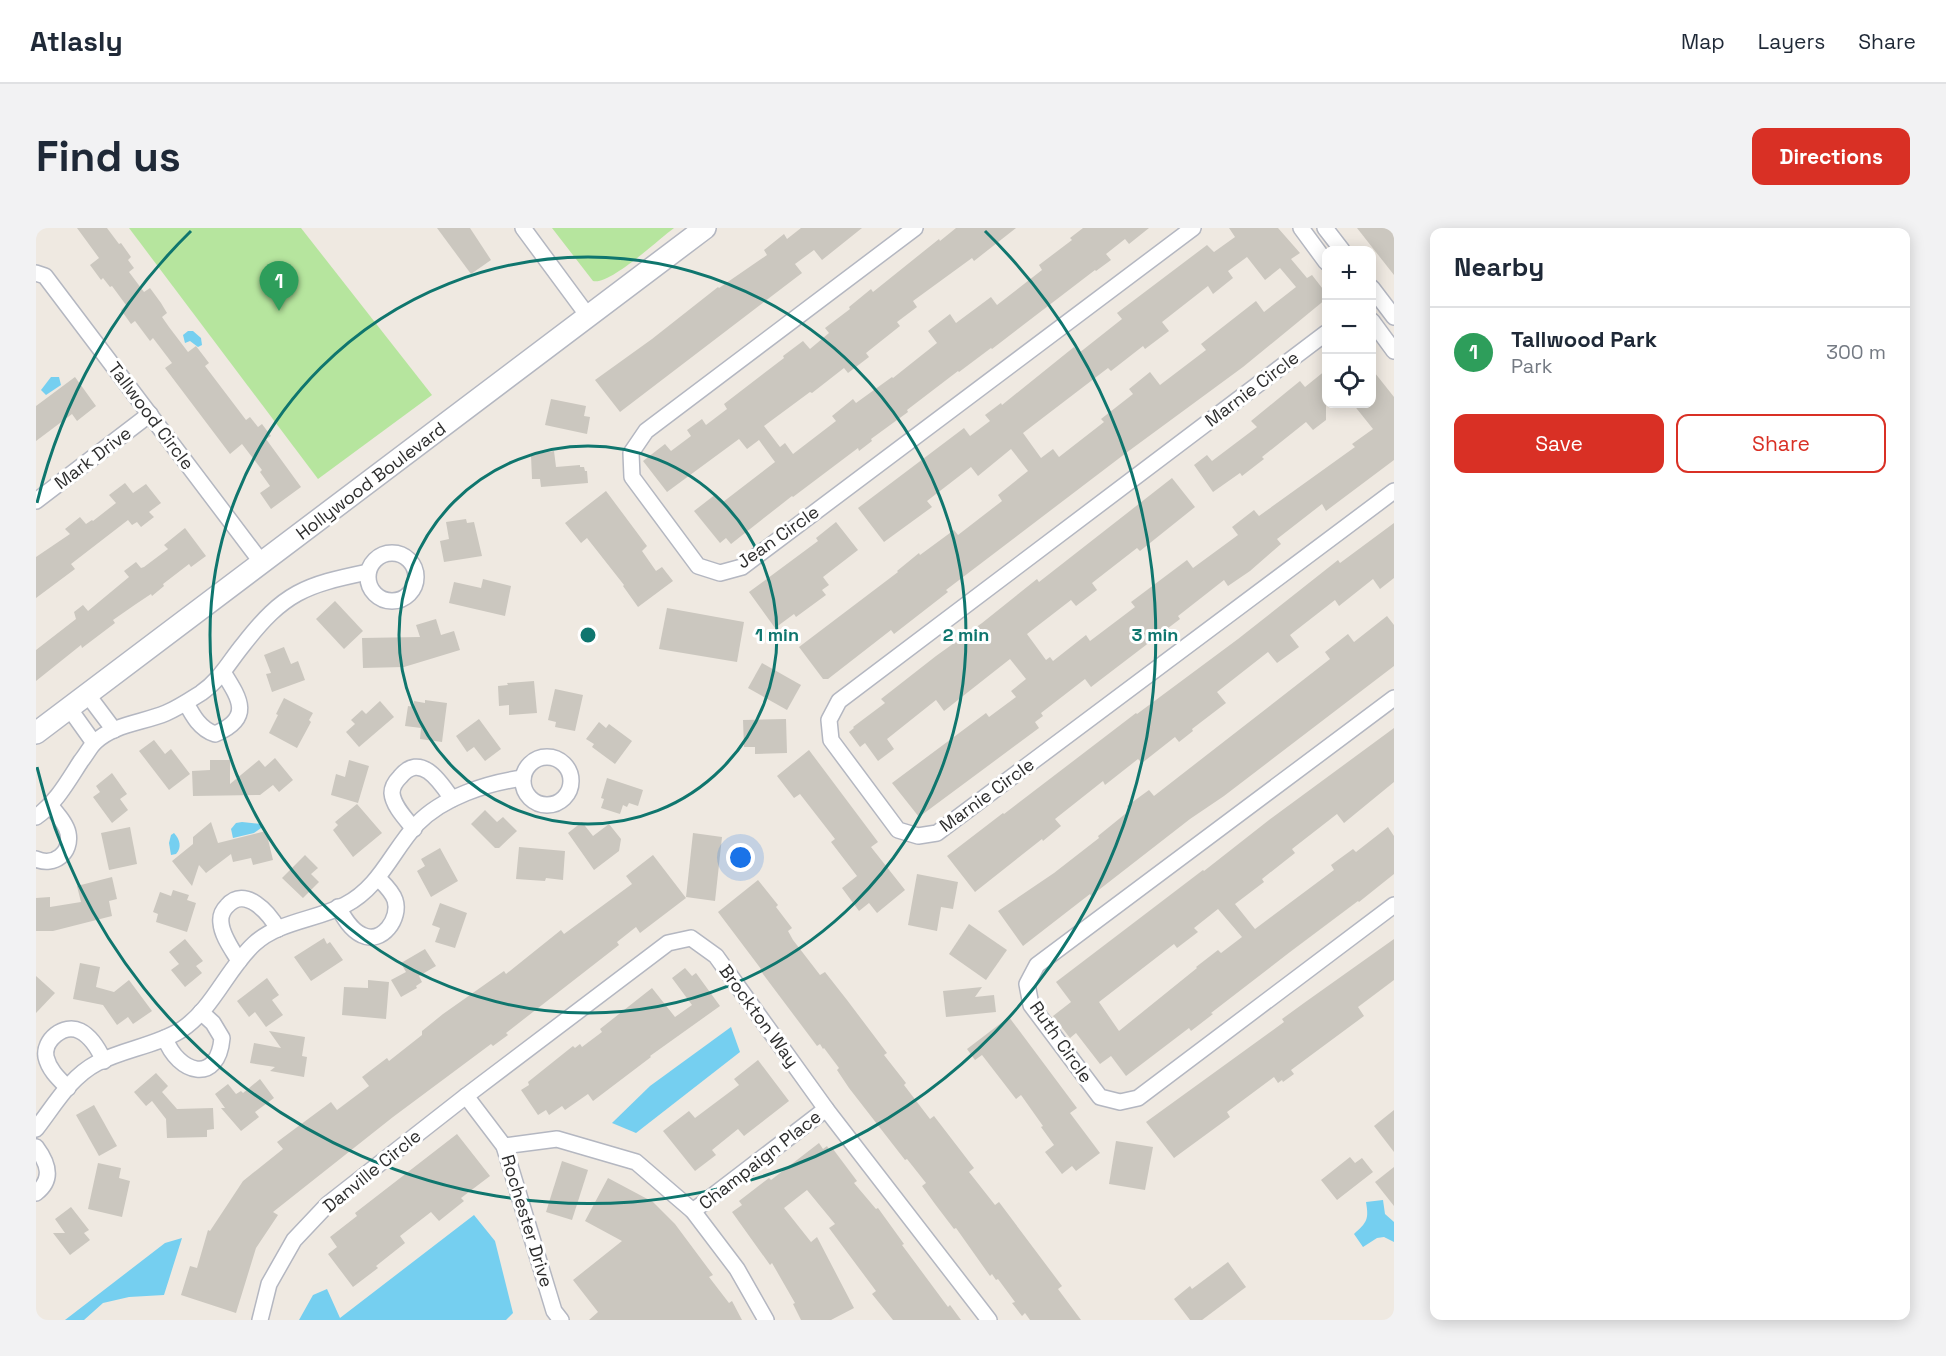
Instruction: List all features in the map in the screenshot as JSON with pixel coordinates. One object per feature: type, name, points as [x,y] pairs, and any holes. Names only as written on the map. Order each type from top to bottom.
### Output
[{"type":"street","points":[[523,228],[588,316]]},
{"type":"street","name":"Hollywood Boulevard","points":[[36,733],[705,228]]},
{"type":"street","name":"Jean Circle","points":[[915,228],[646,431],[631,453],[632,477],[699,566],[720,573],[742,567],[1193,228]]},
{"type":"street","points":[[1301,228],[1322,257]]},
{"type":"street","points":[[1324,228],[1339,246]]},
{"type":"street","name":"Tallwood Circle","points":[[36,273],[45,276],[262,563]]},
{"type":"street","points":[[1376,297],[1394,317]]},
{"type":"street","points":[[1376,328],[1394,351]]},
{"type":"street","name":"Marnie Circle","points":[[1322,336],[838,701],[829,720],[831,740],[898,830],[918,836],[937,833],[1394,491]]},
{"type":"street","name":"Mark Drive","points":[[36,501],[150,414]]},
{"type":"street","points":[[36,818],[50,805],[94,743],[114,730],[166,713],[204,691],[223,672],[276,606],[307,588],[329,580],[369,572]]},
{"type":"street","points":[[186,703],[193,716],[207,731],[215,734],[231,724],[238,718],[240,704],[223,672]]},
{"type":"street","points":[[87,694],[114,730]]},
{"type":"street","name":"Ruth Circle","points":[[1394,698],[1037,965],[1027,984],[1031,1005],[1100,1097],[1120,1102],[1138,1098],[1394,905]]},
{"type":"street","points":[[69,708],[94,743]]},
{"type":"street","points":[[414,829],[396,805],[392,792],[394,784],[404,772],[412,768],[426,769],[452,800]]},
{"type":"street","points":[[36,1129],[68,1088],[87,1070],[182,1029],[201,1012],[256,942],[278,929],[338,908],[361,894],[378,878],[414,829],[428,815],[452,800],[506,781],[524,778]]},
{"type":"street","points":[[36,859],[48,862],[56,860],[65,853],[68,843],[68,831],[50,805]]},
{"type":"street","points":[[338,908],[350,925],[363,936],[371,938],[386,932],[397,911],[395,900],[378,878]]},
{"type":"street","points":[[239,961],[224,936],[221,925],[221,917],[229,904],[243,898],[253,901],[268,914],[278,929]]},
{"type":"street","name":"Brockton Way","points":[[466,1096],[668,943],[691,938],[716,956],[826,1109],[989,1320]]},
{"type":"street","points":[[165,1038],[169,1048],[184,1065],[194,1070],[207,1067],[218,1055],[222,1038],[213,1023],[201,1012]]},
{"type":"street","points":[[68,1088],[56,1076],[46,1056],[47,1046],[57,1034],[66,1029],[81,1032],[95,1044],[104,1061]]},
{"type":"street","name":"Rochester Drive","points":[[466,1096],[504,1146],[554,1311],[561,1320]]},
{"type":"street","name":"Danville Circle","points":[[260,1320],[269,1284],[294,1240],[328,1204],[466,1096]]},
{"type":"street","name":"Champaign Place","points":[[693,1211],[826,1109]]},
{"type":"street","points":[[504,1146],[557,1139],[636,1162],[693,1211],[737,1269],[766,1320]]},
{"type":"street","points":[[36,1147],[48,1166],[49,1174],[36,1193]]},
{"type":"green space","points":[[129,228],[301,228],[432,395],[318,479]]},
{"type":"green space","points":[[552,228],[674,228],[622,269],[600,281],[593,281]]},
{"type":"water","points":[[188,331],[193,331],[201,338],[202,345],[198,347],[190,341],[185,343],[183,335]]},
{"type":"water","points":[[51,377],[59,377],[61,385],[46,395],[41,390]]},
{"type":"water","points":[[236,823],[261,824],[261,828],[254,833],[233,838],[231,829]]},
{"type":"water","points":[[174,833],[180,846],[176,854],[171,855],[169,843]]},
{"type":"water","points":[[731,1027],[740,1052],[636,1133],[612,1123],[650,1086]]},
{"type":"water","points":[[1383,1200],[1385,1214],[1394,1222],[1394,1242],[1384,1237],[1377,1238],[1363,1247],[1354,1234],[1366,1220],[1366,1202]]},
{"type":"water","points":[[474,1215],[495,1241],[513,1313],[506,1320],[299,1320],[313,1295],[327,1289],[340,1318]]},
{"type":"water","points":[[182,1238],[164,1295],[129,1297],[103,1303],[84,1320],[65,1320],[165,1243]]},
{"type":"building","points":[[77,228],[107,228],[119,244],[121,243],[131,257],[128,260],[134,268],[129,272],[144,292],[150,288],[161,303],[167,313],[162,317],[169,327],[188,352],[196,346],[209,363],[205,366],[246,420],[250,417],[258,427],[262,424],[271,436],[266,439],[301,487],[271,509],[260,493],[270,486],[260,472],[262,470],[242,444],[230,454],[165,368],[172,363],[153,338],[150,341],[135,321],[131,324],[121,310],[126,305],[112,286],[110,287],[103,278],[101,280],[90,265],[99,258]]},
{"type":"building","points":[[437,228],[470,228],[491,260],[471,274]]},
{"type":"building","points":[[801,228],[862,228],[822,260],[814,250],[795,264],[802,273],[620,412],[595,380],[718,287],[767,255],[764,250],[784,234],[787,239]]},
{"type":"building","points":[[956,228],[1016,228],[974,261],[972,258],[913,301],[917,307],[897,322],[900,326],[866,353],[869,357],[848,373],[844,368],[764,426],[780,447],[785,443],[793,454],[836,421],[832,416],[853,399],[856,403],[893,378],[937,343],[928,331],[950,314],[956,323],[991,297],[997,305],[1042,270],[1039,265],[1072,240],[1070,238],[1083,228],[1149,228],[1129,244],[1125,239],[1106,254],[1111,260],[992,349],[958,371],[859,451],[858,448],[731,544],[726,538],[720,543],[694,511],[716,494],[723,502],[775,462],[759,440],[747,449],[739,439],[667,492],[643,461],[665,444],[671,451],[691,436],[687,430],[702,419],[706,425],[727,409],[724,404],[803,341],[810,349],[829,333],[825,328],[850,309],[849,307],[871,289],[873,292]]},
{"type":"building","points":[[1229,228],[1278,228],[1300,253],[1291,259],[1307,278],[1312,275],[1322,288],[1322,302],[1243,367],[946,590],[948,592],[894,634],[891,630],[828,679],[823,679],[799,647],[898,572],[919,553],[920,555],[954,530],[958,535],[1002,501],[998,495],[1028,471],[1011,449],[978,476],[971,467],[927,501],[932,507],[884,542],[858,508],[964,428],[970,436],[990,421],[985,415],[1001,403],[1002,405],[1074,347],[1079,353],[1122,319],[1117,313],[1207,245],[1214,252],[1235,237]],"holes":[[[1247,257],[1265,280],[1280,268],[1296,287],[1264,312],[1256,301],[1201,344],[1206,350],[1160,385],[1150,372],[1129,389],[1133,394],[1101,419],[1104,422],[1059,457],[1053,449],[1041,458],[1023,433],[1108,368],[1111,371],[1143,346],[1145,349],[1169,331],[1162,322],[1208,286],[1213,294],[1233,278],[1228,271]]]},
{"type":"building","points":[[1357,228],[1394,228],[1394,275],[1376,252],[1376,246],[1371,246]]},
{"type":"building","points":[[1322,373],[1322,408],[1326,408],[1326,420],[1313,430],[1306,422],[1242,476],[1240,473],[1213,492],[1194,465],[1207,455],[1212,461],[1257,427],[1251,421],[1300,381],[1305,387]]},
{"type":"building","points":[[1376,374],[1394,397],[1394,460],[1326,511],[1322,504],[1277,539],[1281,544],[1250,571],[1228,586],[1224,580],[1178,616],[1180,619],[1091,687],[1085,679],[1041,713],[1043,716],[1035,722],[1039,728],[919,817],[892,783],[986,713],[989,717],[1016,697],[1011,691],[1026,679],[1010,659],[944,711],[936,700],[887,739],[894,749],[878,761],[865,743],[860,747],[849,732],[885,703],[881,699],[1037,579],[1039,582],[1172,478],[1195,507],[1140,551],[1137,548],[1092,583],[1097,590],[1076,606],[1071,600],[1027,634],[1046,660],[1050,657],[1053,661],[1086,635],[1090,641],[1135,607],[1131,602],[1187,560],[1193,568],[1238,535],[1232,527],[1254,510],[1259,516],[1355,447],[1352,444],[1373,429],[1356,408],[1376,408]]},
{"type":"building","points":[[75,377],[96,406],[77,421],[72,414],[36,441],[36,406]]},
{"type":"building","points":[[551,399],[586,406],[584,416],[590,417],[587,434],[545,425]]},
{"type":"building","points":[[554,451],[556,467],[580,465],[584,467],[587,471],[588,483],[541,487],[540,479],[532,479],[531,455]]},
{"type":"building","points":[[125,483],[133,493],[146,484],[161,503],[149,512],[154,517],[141,527],[137,522],[132,525],[128,520],[71,564],[75,569],[36,598],[36,557],[70,534],[65,529],[80,517],[86,524],[116,503],[109,495]]},
{"type":"building","points":[[606,491],[647,546],[642,551],[656,571],[662,567],[673,581],[638,607],[624,585],[587,538],[581,543],[565,523]]},
{"type":"building","points":[[466,519],[467,523],[474,522],[482,556],[444,562],[440,541],[449,539],[446,522]]},
{"type":"building","points":[[836,522],[858,550],[823,577],[829,585],[822,590],[826,595],[796,617],[794,614],[775,628],[749,592],[818,541],[816,538]]},
{"type":"building","points":[[1394,523],[1394,578],[1380,589],[1373,579],[1339,606],[1335,600],[1290,635],[1299,647],[1277,663],[1268,652],[1217,692],[1226,703],[1192,729],[1193,731],[1179,742],[1175,737],[1142,763],[1138,759],[1105,785],[1103,781],[1055,819],[1061,826],[975,892],[947,856],[1238,639],[1338,560],[1340,563]]},
{"type":"building","points":[[185,528],[206,556],[191,567],[189,564],[163,584],[164,586],[152,596],[151,594],[113,620],[115,623],[82,648],[81,645],[36,681],[36,650],[76,619],[74,612],[83,605],[88,611],[129,577],[124,571],[136,562],[141,568],[144,567],[168,549],[164,545]]},
{"type":"building","points":[[483,579],[511,586],[505,616],[449,603],[454,582],[481,588]]},
{"type":"building","points":[[335,601],[363,631],[344,649],[316,619]]},
{"type":"building","points":[[667,608],[744,622],[737,662],[659,649]]},
{"type":"building","points":[[1387,616],[1394,625],[1394,666],[1023,946],[998,911],[1054,873],[1099,838],[1098,836],[1130,810],[1127,806],[1149,790],[1154,796],[1330,659],[1325,652],[1348,634],[1354,642]]},
{"type":"building","points":[[436,619],[441,635],[454,631],[460,650],[404,667],[363,668],[362,638],[420,637],[416,625]]},
{"type":"building","points":[[284,647],[291,664],[298,661],[305,680],[272,692],[266,674],[271,673],[264,655]]},
{"type":"building","points":[[762,663],[801,685],[787,710],[748,688]]},
{"type":"building","points":[[534,681],[537,713],[509,715],[509,705],[499,706],[498,686]]},
{"type":"building","points":[[555,689],[583,695],[575,731],[555,727],[556,722],[548,720]]},
{"type":"building","points":[[284,698],[313,713],[309,720],[311,722],[297,748],[269,733]]},
{"type":"building","points":[[425,700],[447,703],[442,742],[420,739],[421,728],[405,726],[408,706],[414,707],[414,701],[425,703]]},
{"type":"building","points":[[380,701],[394,717],[359,747],[346,732],[355,724],[351,720],[362,710],[366,714]]},
{"type":"building","points":[[479,719],[501,749],[485,761],[474,747],[467,752],[456,736]]},
{"type":"building","points":[[786,719],[787,753],[755,754],[755,747],[744,747],[743,720]]},
{"type":"building","points":[[599,722],[606,728],[609,724],[632,741],[615,764],[592,747],[594,744],[586,739]]},
{"type":"building","points":[[1394,728],[1394,782],[1344,823],[1337,814],[1292,849],[1295,853],[1262,879],[1264,882],[1235,904],[1255,929],[1334,870],[1331,865],[1353,849],[1356,852],[1388,827],[1394,836],[1394,874],[1211,1013],[1213,1014],[1191,1031],[1189,1028],[1126,1076],[1111,1056],[1100,1064],[1076,1033],[1070,1038],[1053,1016],[1071,1002],[1056,982]],"holes":[[[1218,909],[1242,937],[1221,953],[1218,950],[1119,1031],[1099,1002],[1174,944],[1177,948],[1198,932],[1194,928]]]},
{"type":"building","points":[[154,740],[165,754],[171,749],[190,774],[169,790],[139,751]]},
{"type":"building","points":[[809,750],[878,842],[871,847],[905,890],[877,913],[869,903],[859,911],[842,888],[857,876],[831,842],[835,839],[800,794],[794,798],[777,776]]},
{"type":"building","points":[[275,758],[293,780],[279,792],[273,785],[260,795],[193,796],[192,771],[210,770],[210,760],[230,760],[230,784],[259,760],[265,767]]},
{"type":"building","points":[[349,760],[369,766],[358,803],[331,795],[336,774],[345,777]]},
{"type":"building","points":[[112,773],[127,794],[120,799],[128,810],[112,823],[93,797],[100,792],[96,786]]},
{"type":"building","points":[[607,778],[643,790],[638,806],[629,803],[627,807],[623,805],[620,814],[601,808],[604,799],[601,798]]},
{"type":"building","points":[[357,804],[382,833],[353,857],[333,830],[338,825],[335,822]]},
{"type":"building","points":[[485,810],[497,822],[503,817],[517,831],[499,848],[495,848],[471,824]]},
{"type":"building","points":[[211,822],[218,843],[266,831],[273,860],[253,865],[251,858],[233,862],[231,854],[206,873],[199,865],[192,886],[172,861],[193,844],[193,837]]},
{"type":"building","points":[[582,822],[593,836],[609,824],[621,839],[619,851],[594,870],[568,833]]},
{"type":"building","points":[[130,827],[137,864],[109,870],[101,833]]},
{"type":"building","points":[[693,833],[722,837],[715,901],[686,897]]},
{"type":"building","points":[[519,847],[565,851],[563,880],[516,879]]},
{"type":"building","points":[[440,848],[458,881],[431,897],[417,871],[425,866],[421,859]]},
{"type":"building","points":[[305,855],[318,868],[311,874],[319,882],[303,898],[282,878]]},
{"type":"building","points":[[653,855],[686,898],[640,933],[636,927],[617,942],[619,945],[506,1033],[508,1035],[493,1046],[491,1044],[393,1117],[273,1212],[278,1215],[256,1248],[236,1313],[181,1295],[190,1266],[197,1268],[208,1230],[210,1231],[243,1181],[283,1149],[277,1142],[331,1102],[337,1110],[369,1086],[362,1077],[387,1058],[389,1061],[422,1035],[422,1031],[443,1014],[504,971],[506,974],[561,930],[564,934],[632,884],[626,876]]},
{"type":"building","points":[[917,874],[958,882],[953,909],[941,907],[937,931],[908,925]]},
{"type":"building","points":[[112,877],[117,899],[109,901],[112,916],[53,931],[36,931],[36,898],[50,897],[50,907],[81,902],[77,886]]},
{"type":"building","points":[[758,880],[778,905],[776,907],[792,928],[788,931],[793,940],[820,975],[825,972],[847,1000],[887,1053],[884,1055],[906,1083],[904,1085],[930,1119],[934,1116],[974,1168],[969,1172],[995,1205],[999,1202],[1062,1286],[1058,1289],[1081,1320],[1030,1320],[1025,1313],[1022,1316],[998,1279],[996,1280],[992,1274],[990,1276],[956,1228],[954,1229],[922,1186],[926,1183],[907,1159],[905,1160],[849,1088],[837,1070],[839,1068],[824,1048],[820,1044],[817,1046],[760,970],[718,912]]},
{"type":"building","points":[[173,890],[189,895],[187,900],[196,903],[187,932],[156,922],[158,914],[153,912],[160,892],[171,896]]},
{"type":"building","points":[[440,903],[467,913],[455,948],[435,942],[440,928],[432,925]]},
{"type":"building","points":[[969,924],[1007,950],[986,980],[949,954]]},
{"type":"building","points":[[324,938],[327,944],[330,942],[343,960],[311,981],[294,957]]},
{"type":"building","points":[[185,939],[203,961],[196,966],[202,973],[185,987],[171,970],[179,964],[169,952]]},
{"type":"building","points":[[1394,939],[1394,980],[1358,1007],[1364,1016],[1291,1070],[1294,1074],[1283,1082],[1282,1080],[1278,1083],[1274,1077],[1227,1112],[1230,1117],[1174,1158],[1146,1122],[1284,1022],[1282,1019]]},
{"type":"building","points":[[425,949],[436,966],[419,976],[422,982],[416,986],[417,988],[401,997],[391,980],[406,972],[401,963]]},
{"type":"building","points":[[80,963],[100,967],[96,987],[114,992],[129,980],[152,1011],[133,1024],[128,1017],[117,1025],[103,1005],[73,999]]},
{"type":"building","points":[[685,968],[692,976],[696,973],[720,1006],[650,1056],[593,1101],[588,1094],[565,1110],[562,1106],[549,1115],[546,1110],[538,1115],[521,1090],[529,1085],[528,1082],[573,1046],[575,1048],[580,1044],[582,1047],[602,1032],[600,1029],[652,988],[675,1017],[692,1005],[672,978]]},
{"type":"building","points":[[36,976],[55,993],[36,1013]]},
{"type":"building","points":[[267,978],[279,995],[272,1000],[283,1015],[266,1027],[255,1012],[249,1017],[237,1001]]},
{"type":"building","points":[[368,980],[389,982],[386,1019],[342,1015],[344,987],[368,988]]},
{"type":"building","points":[[982,987],[975,997],[994,995],[996,1012],[946,1017],[943,991]]},
{"type":"building","points":[[1009,1017],[1077,1108],[1070,1113],[1100,1153],[1076,1171],[1072,1166],[1062,1174],[1045,1152],[1054,1145],[1021,1095],[1016,1099],[982,1055],[975,1060],[967,1049]]},
{"type":"building","points":[[269,1031],[305,1037],[302,1056],[307,1057],[304,1077],[270,1071],[275,1067],[250,1063],[254,1043],[281,1048]]},
{"type":"building","points":[[758,1060],[789,1101],[744,1136],[738,1129],[712,1150],[716,1155],[695,1171],[663,1131],[689,1111],[695,1118],[739,1085],[734,1079]]},
{"type":"building","points":[[156,1073],[168,1086],[162,1092],[177,1109],[213,1108],[214,1129],[207,1130],[207,1137],[167,1138],[166,1119],[152,1101],[146,1106],[134,1092]]},
{"type":"building","points":[[260,1079],[274,1098],[255,1112],[259,1117],[241,1131],[221,1108],[225,1108],[215,1094],[228,1084],[236,1094],[241,1091],[243,1093]]},
{"type":"building","points":[[94,1105],[117,1146],[99,1156],[76,1115]]},
{"type":"building","points":[[1394,1110],[1394,1152],[1374,1126]]},
{"type":"building","points":[[457,1134],[490,1176],[461,1198],[464,1201],[439,1221],[431,1212],[400,1236],[405,1243],[353,1287],[328,1254],[337,1247],[330,1237],[357,1216],[355,1213]]},
{"type":"building","points":[[1116,1141],[1153,1147],[1145,1190],[1109,1184]]},
{"type":"building","points":[[819,1143],[823,1149],[827,1146],[830,1151],[833,1149],[857,1181],[854,1183],[876,1209],[878,1208],[904,1244],[902,1245],[948,1307],[950,1305],[961,1320],[893,1320],[872,1294],[876,1291],[829,1228],[835,1224],[807,1190],[784,1208],[811,1242],[817,1237],[854,1308],[831,1320],[801,1320],[793,1304],[795,1303],[772,1263],[770,1265],[732,1212],[742,1205],[739,1201]]},
{"type":"building","points":[[1350,1157],[1355,1163],[1362,1158],[1373,1172],[1337,1200],[1321,1180]]},
{"type":"building","points":[[562,1161],[588,1170],[572,1220],[546,1212]]},
{"type":"building","points":[[98,1163],[121,1168],[119,1178],[130,1181],[122,1217],[88,1209]]},
{"type":"building","points":[[1394,1167],[1394,1206],[1375,1182]]},
{"type":"building","points":[[608,1178],[653,1202],[675,1224],[713,1275],[709,1277],[729,1303],[732,1301],[742,1320],[589,1320],[598,1312],[573,1280],[622,1241],[585,1221]]},
{"type":"building","points":[[71,1207],[89,1230],[84,1233],[90,1240],[70,1255],[53,1233],[65,1233],[55,1219]]},
{"type":"building","points":[[1228,1262],[1246,1287],[1202,1320],[1190,1320],[1174,1299],[1190,1286],[1192,1289]]},
{"type":"place","name":"Tallwood Park","points":[[279,311]]}]
